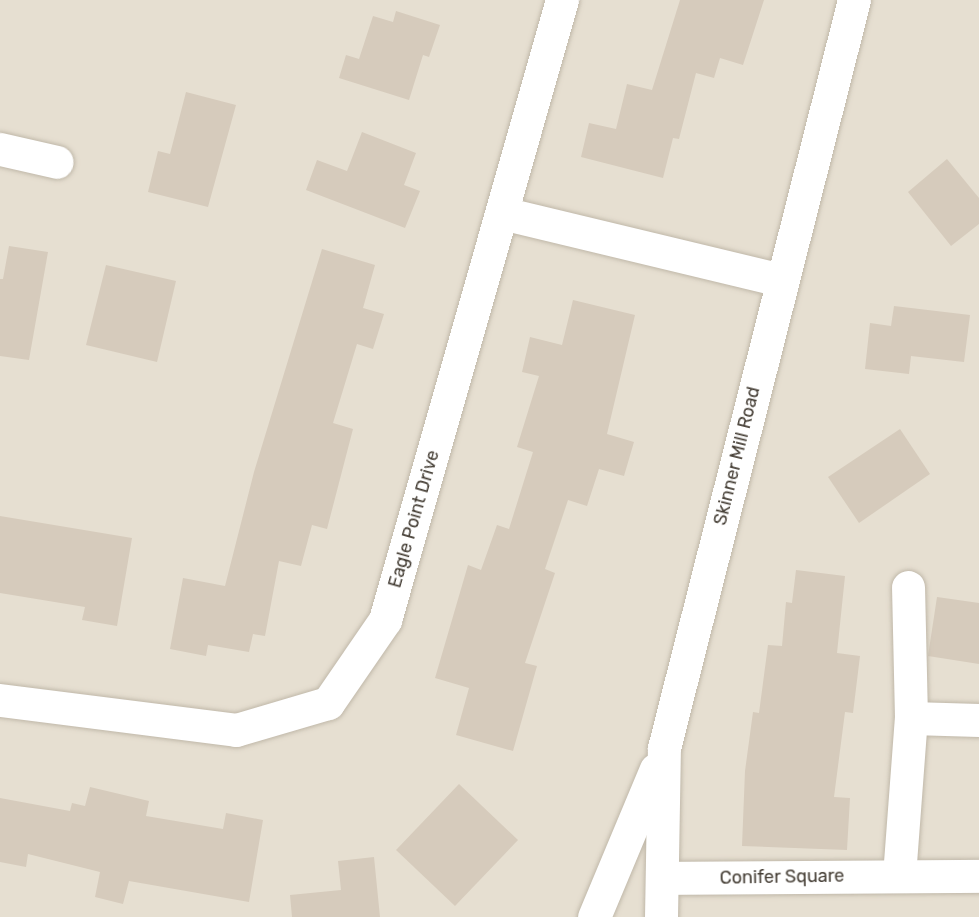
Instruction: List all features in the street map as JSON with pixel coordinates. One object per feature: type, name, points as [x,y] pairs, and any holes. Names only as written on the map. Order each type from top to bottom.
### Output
[{"type":"street","name":"Eagle Point Drive","points":[[0,700],[236,730],[328,703],[385,620],[562,0]]},
{"type":"street","name":"Skinner Mill Road","points":[[661,917],[664,878],[664,748],[854,0]]},
{"type":"street","points":[[0,149],[57,162]]},
{"type":"street","points":[[502,213],[782,280]]},
{"type":"street","points":[[899,876],[911,718],[908,587]]},
{"type":"street","points":[[911,718],[979,720]]},
{"type":"street","points":[[594,917],[643,807],[664,748]]},
{"type":"street","name":"Conifer Square","points":[[664,878],[979,876]]},
{"type":"shaded area","points":[[0,0],[979,0],[979,917],[0,917]]},
{"type":"building","points":[[680,0],[764,0],[743,65],[720,58],[714,78],[696,73],[679,139],[673,138],[663,178],[581,157],[589,123],[616,129],[627,84],[652,90]]},
{"type":"building","points":[[396,11],[440,25],[429,57],[423,55],[409,100],[339,78],[346,55],[359,59],[373,16],[393,22]]},
{"type":"building","points":[[186,92],[236,105],[208,207],[148,192],[158,151],[170,154]]},
{"type":"building","points":[[362,132],[416,153],[404,185],[420,191],[405,228],[306,190],[317,160],[347,171]]},
{"type":"building","points":[[947,159],[979,198],[979,224],[951,246],[908,192]]},
{"type":"building","points":[[9,246],[48,252],[29,360],[0,356],[0,279],[3,279]]},
{"type":"building","points":[[322,249],[375,265],[363,308],[384,314],[373,349],[357,344],[333,423],[353,429],[327,529],[312,525],[301,566],[279,561],[265,636],[253,634],[249,652],[208,645],[206,656],[170,649],[183,578],[225,586],[254,472]]},
{"type":"building","points":[[106,265],[176,281],[157,362],[86,345]]},
{"type":"building","points":[[573,300],[635,315],[607,434],[634,442],[624,476],[599,469],[587,506],[568,500],[545,569],[555,573],[525,663],[537,666],[513,751],[456,735],[469,688],[435,678],[468,565],[481,570],[497,525],[509,529],[533,452],[517,447],[539,376],[522,372],[530,337],[562,345]]},
{"type":"building","points":[[894,306],[970,315],[964,362],[911,356],[909,374],[865,369],[870,323],[891,326]]},
{"type":"building","points":[[900,429],[930,474],[859,523],[828,477]]},
{"type":"building","points":[[0,516],[132,538],[117,626],[82,620],[85,607],[0,593]]},
{"type":"building","points":[[796,570],[845,576],[837,653],[860,656],[853,713],[845,712],[834,797],[850,798],[847,850],[742,846],[745,771],[753,712],[759,713],[768,645],[782,646],[786,602],[792,603]]},
{"type":"building","points":[[937,597],[979,603],[979,664],[928,656]]},
{"type":"building","points":[[459,784],[518,840],[455,906],[396,850]]},
{"type":"building","points":[[90,787],[149,801],[146,816],[223,829],[226,813],[263,820],[249,902],[129,881],[123,904],[95,897],[100,872],[28,854],[26,867],[0,862],[0,798],[70,811],[72,803],[85,806]]},
{"type":"building","points":[[374,857],[380,917],[292,917],[290,895],[341,890],[338,861]]}]
